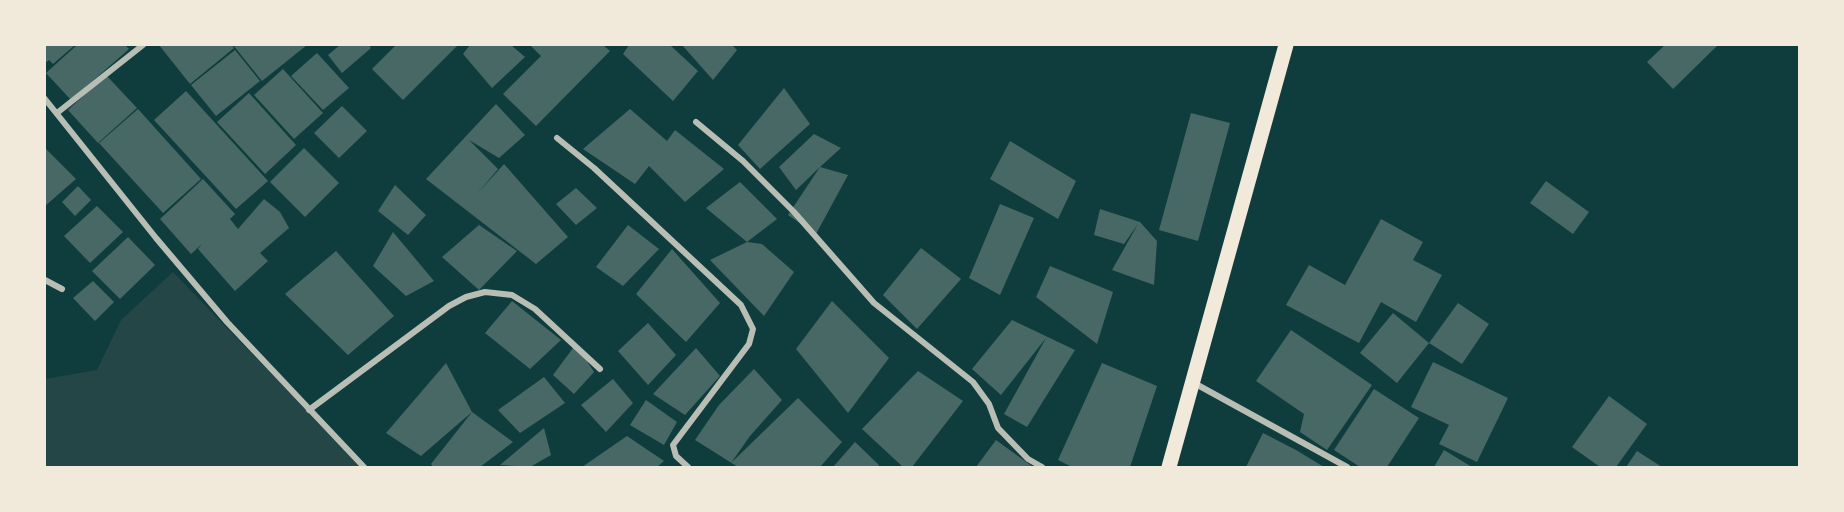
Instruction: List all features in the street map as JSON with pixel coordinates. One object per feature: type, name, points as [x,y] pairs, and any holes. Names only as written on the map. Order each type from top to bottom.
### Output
[{"type":"main road","points":[[1169,467],[1286,45]]},
{"type":"street","points":[[57,113],[143,45]]},
{"type":"street","points":[[45,99],[156,238],[309,410],[364,467]]},
{"type":"street","points":[[696,122],[743,161],[794,212],[874,303],[973,382],[988,404],[998,428],[1028,459],[1042,467]]},
{"type":"street","points":[[557,138],[594,168],[741,305],[753,329],[749,344],[673,445],[676,456],[688,467]]},
{"type":"street","points":[[45,280],[62,288]]},
{"type":"street","points":[[309,410],[449,306],[485,292],[512,295],[535,309],[600,369]]},
{"type":"street","points":[[1194,383],[1347,467]]},
{"type":"shaded area","points":[[173,272],[365,467],[45,467],[45,379],[97,370],[121,320]]},
{"type":"building","points":[[45,45],[75,45],[53,64],[49,60],[45,63]]},
{"type":"building","points":[[77,45],[125,45],[129,49],[71,100],[46,73]]},
{"type":"building","points":[[159,45],[232,45],[234,48],[190,84]]},
{"type":"building","points":[[233,45],[307,45],[262,81]]},
{"type":"building","points":[[340,45],[369,45],[371,48],[342,73],[328,55]]},
{"type":"building","points":[[396,45],[458,45],[403,100],[372,69]]},
{"type":"building","points":[[470,45],[511,45],[525,57],[492,88],[463,54]]},
{"type":"building","points":[[530,45],[603,45],[610,51],[536,126],[503,94],[541,56]]},
{"type":"building","points":[[629,45],[670,45],[698,71],[673,101],[623,54]]},
{"type":"building","points":[[682,45],[732,45],[737,50],[713,80]]},
{"type":"building","points":[[1665,45],[1718,45],[1673,89],[1647,62]]},
{"type":"building","points":[[235,50],[260,81],[216,116],[191,85]]},
{"type":"building","points":[[317,53],[349,88],[323,110],[291,76]]},
{"type":"building","points":[[283,69],[323,113],[294,139],[254,95]]},
{"type":"building","points":[[106,75],[137,108],[98,143],[68,110]]},
{"type":"building","points":[[784,88],[810,124],[760,169],[738,145]]},
{"type":"building","points":[[186,91],[268,181],[236,209],[154,120]]},
{"type":"building","points":[[249,93],[296,145],[265,174],[217,122]]},
{"type":"building","points":[[496,104],[525,135],[499,158],[469,140],[498,169],[477,194],[504,164],[568,237],[536,264],[426,179]]},
{"type":"building","points":[[342,106],[367,131],[339,158],[314,133]]},
{"type":"building","points":[[138,109],[201,179],[163,213],[99,143]]},
{"type":"building","points":[[630,109],[667,141],[675,130],[724,169],[685,202],[649,166],[635,184],[583,149]]},
{"type":"building","points":[[1191,113],[1230,123],[1198,241],[1159,230]]},
{"type":"building","points":[[814,134],[841,148],[796,190],[779,167]]},
{"type":"building","points":[[1010,141],[1076,181],[1058,219],[990,179]]},
{"type":"building","points":[[45,148],[76,179],[45,206]]},
{"type":"building","points":[[304,148],[339,183],[305,217],[270,182]]},
{"type":"building","points":[[820,167],[848,175],[816,234],[788,215]]},
{"type":"building","points":[[203,179],[235,214],[230,219],[238,229],[264,199],[280,212],[289,228],[260,253],[268,261],[235,291],[198,249],[202,244],[191,254],[160,219]]},
{"type":"building","points":[[1546,181],[1589,212],[1573,234],[1530,203]]},
{"type":"building","points":[[740,182],[777,219],[747,242],[706,208]]},
{"type":"building","points":[[395,185],[426,215],[408,235],[378,211]]},
{"type":"building","points":[[78,186],[91,200],[75,216],[62,202]]},
{"type":"building","points":[[576,188],[597,208],[576,225],[556,204]]},
{"type":"building","points":[[1000,204],[1034,218],[1000,295],[969,278]]},
{"type":"building","points":[[97,206],[123,232],[90,263],[64,236]]},
{"type":"building","points":[[1100,209],[1140,222],[1157,241],[1154,285],[1112,270],[1138,224],[1124,244],[1094,235]]},
{"type":"building","points":[[1381,219],[1423,242],[1413,260],[1442,275],[1416,322],[1381,302],[1359,343],[1286,305],[1309,265],[1345,285]]},
{"type":"building","points":[[479,225],[517,251],[479,290],[442,257]]},
{"type":"building","points":[[628,225],[659,249],[623,286],[596,267]]},
{"type":"building","points":[[393,232],[434,281],[406,296],[373,266]]},
{"type":"building","points":[[128,237],[155,265],[120,299],[92,271]]},
{"type":"building","points":[[747,242],[762,244],[794,272],[764,316],[710,260]]},
{"type":"building","points":[[921,248],[961,279],[917,329],[883,295]]},
{"type":"building","points":[[672,249],[720,303],[686,342],[636,294]]},
{"type":"building","points":[[336,251],[394,316],[348,355],[285,294]]},
{"type":"building","points":[[1050,266],[1113,292],[1097,344],[1036,297]]},
{"type":"building","points":[[93,281],[114,302],[95,321],[73,298]]},
{"type":"building","points":[[512,301],[561,340],[530,369],[485,333]]},
{"type":"building","points":[[832,301],[889,358],[848,413],[796,349]]},
{"type":"building","points":[[1458,303],[1489,324],[1462,364],[1429,343]]},
{"type":"building","points":[[1393,313],[1429,343],[1397,383],[1360,353]]},
{"type":"building","points":[[1012,320],[1075,350],[1027,427],[1004,414],[1046,338],[1001,395],[972,369]]},
{"type":"building","points":[[648,323],[676,355],[648,385],[618,351]]},
{"type":"building","points":[[1291,330],[1372,385],[1327,450],[1300,432],[1304,414],[1256,381]]},
{"type":"building","points":[[576,344],[594,372],[574,394],[553,375]]},
{"type":"building","points":[[696,348],[720,376],[685,415],[653,394]]},
{"type":"building","points":[[1433,362],[1508,398],[1477,462],[1439,444],[1449,425],[1411,407]]},
{"type":"building","points":[[446,363],[472,412],[421,456],[386,433]]},
{"type":"building","points":[[1102,363],[1157,386],[1130,467],[1072,467],[1058,460]]},
{"type":"building","points":[[754,369],[782,400],[750,436],[731,463],[695,440],[719,405]]},
{"type":"building","points":[[918,371],[963,401],[912,467],[903,467],[862,429]]},
{"type":"building","points":[[544,377],[565,403],[520,433],[498,410]]},
{"type":"building","points":[[613,379],[633,403],[606,432],[581,405]]},
{"type":"building","points":[[1374,389],[1419,418],[1387,467],[1360,467],[1334,450]]},
{"type":"building","points":[[1609,396],[1647,424],[1616,467],[1600,467],[1572,447]]},
{"type":"building","points":[[798,398],[842,442],[820,467],[738,467],[731,463]]},
{"type":"building","points":[[646,400],[677,422],[664,445],[630,425]]},
{"type":"building","points":[[472,412],[513,442],[480,467],[433,467],[431,464]]},
{"type":"building","points":[[544,428],[551,455],[530,467],[500,465]]},
{"type":"building","points":[[1263,433],[1296,450],[1324,467],[1246,467]]},
{"type":"building","points":[[627,436],[664,461],[657,467],[582,467]]},
{"type":"building","points":[[996,440],[1033,467],[976,467]]},
{"type":"building","points":[[855,442],[879,465],[878,467],[833,467]]},
{"type":"building","points":[[1444,450],[1472,467],[1434,467]]},
{"type":"building","points":[[1637,451],[1662,467],[1626,467]]}]
